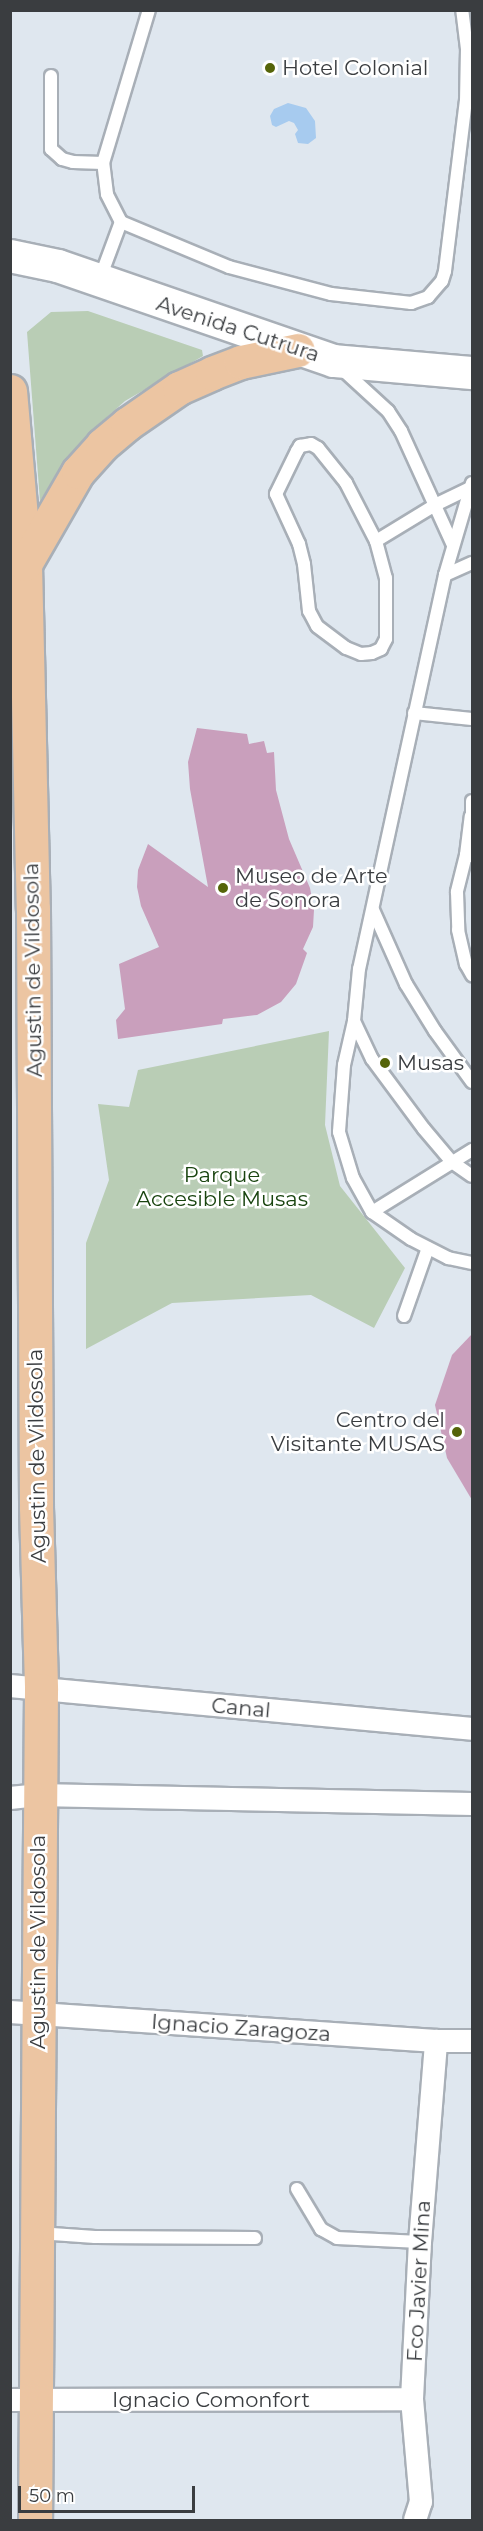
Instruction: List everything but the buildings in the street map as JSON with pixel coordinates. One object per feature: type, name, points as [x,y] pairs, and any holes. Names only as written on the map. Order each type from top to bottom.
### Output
[{"type":"main road","points":[[25,564],[78,472],[127,424],[179,388],[212,373],[241,362],[298,350]]},
{"type":"main road","name":"Agustin de Vildosola","points":[[10,391],[25,564],[33,909],[36,1507],[26,1688],[24,2013],[37,2233],[23,2400],[35,2520]]},
{"type":"street","name":"Avenida Cutrura","points":[[10,256],[58,266],[334,361],[472,372]]},
{"type":"street","name":"Canal","points":[[26,1688],[472,1729]]},
{"type":"street","points":[[24,1796],[472,1804]]},
{"type":"street","name":"Ignacio Zaragoza","points":[[24,2013],[436,2041],[472,2041]]},
{"type":"street","name":"Fco Javier Mina","points":[[415,2520],[421,2502],[412,2399],[420,2242],[436,2041]]},
{"type":"street","name":"Ignacio Comonfort","points":[[23,2400],[412,2399]]},
{"type":"lane","points":[[149,10],[103,163],[107,194],[121,222],[229,267],[331,294],[411,303],[428,297],[442,281],[444,271],[466,101],[467,49],[462,10]]},
{"type":"lane","points":[[51,76],[51,149],[62,159],[73,162],[103,163]]},
{"type":"lane","points":[[99,282],[121,222]]},
{"type":"lane","points":[[334,361],[387,411],[401,431],[453,545]]},
{"type":"lane","points":[[311,444],[318,448],[346,483],[376,541],[386,578],[386,639],[381,649],[361,654],[346,648],[317,626],[309,611],[302,554],[276,494],[278,485],[300,446],[311,444]]},
{"type":"lane","points":[[376,541],[435,505],[472,486]]},
{"type":"lane","points":[[472,486],[445,575],[359,969],[354,1021],[344,1065],[339,1132],[353,1178],[372,1212],[428,1248],[448,1258],[472,1263]]},
{"type":"lane","points":[[445,575],[472,563]]},
{"type":"lane","points":[[414,712],[472,719]]},
{"type":"lane","points":[[472,801],[469,855],[457,892],[458,930],[466,964],[472,975]]},
{"type":"lane","points":[[373,910],[406,984],[435,1031],[472,1082]]},
{"type":"lane","points":[[354,1021],[372,1059],[452,1162],[472,1176]]},
{"type":"lane","points":[[372,1212],[472,1150]]},
{"type":"lane","points":[[404,1316],[428,1248]]},
{"type":"lane","points":[[297,2189],[321,2229],[337,2238],[420,2242]]},
{"type":"lane","points":[[37,2233],[255,2238]]},
{"type":"green space","points":[[88,311],[202,350],[203,356],[125,401],[97,426],[65,462],[40,501],[27,332],[51,312]]},
{"type":"green space","name":"Parque Accesible Musas","points":[[329,1031],[325,1125],[340,1186],[405,1268],[374,1328],[311,1295],[172,1303],[86,1349],[86,1243],[109,1180],[98,1104],[129,1107],[138,1070]]},
{"type":"water","points":[[288,103],[306,108],[315,121],[316,138],[308,144],[298,143],[295,134],[298,130],[294,123],[289,121],[276,127],[272,125],[270,116],[274,109]]},
{"type":"place","name":"Hotel Colonial","points":[[270,68]]},
{"type":"place","name":"Museo de Arte de Sonora","points":[[223,888]]},
{"type":"place","name":"Musas","points":[[385,1063]]},
{"type":"place","name":"Centro del Visitante MUSAS","points":[[457,1432]]}]
